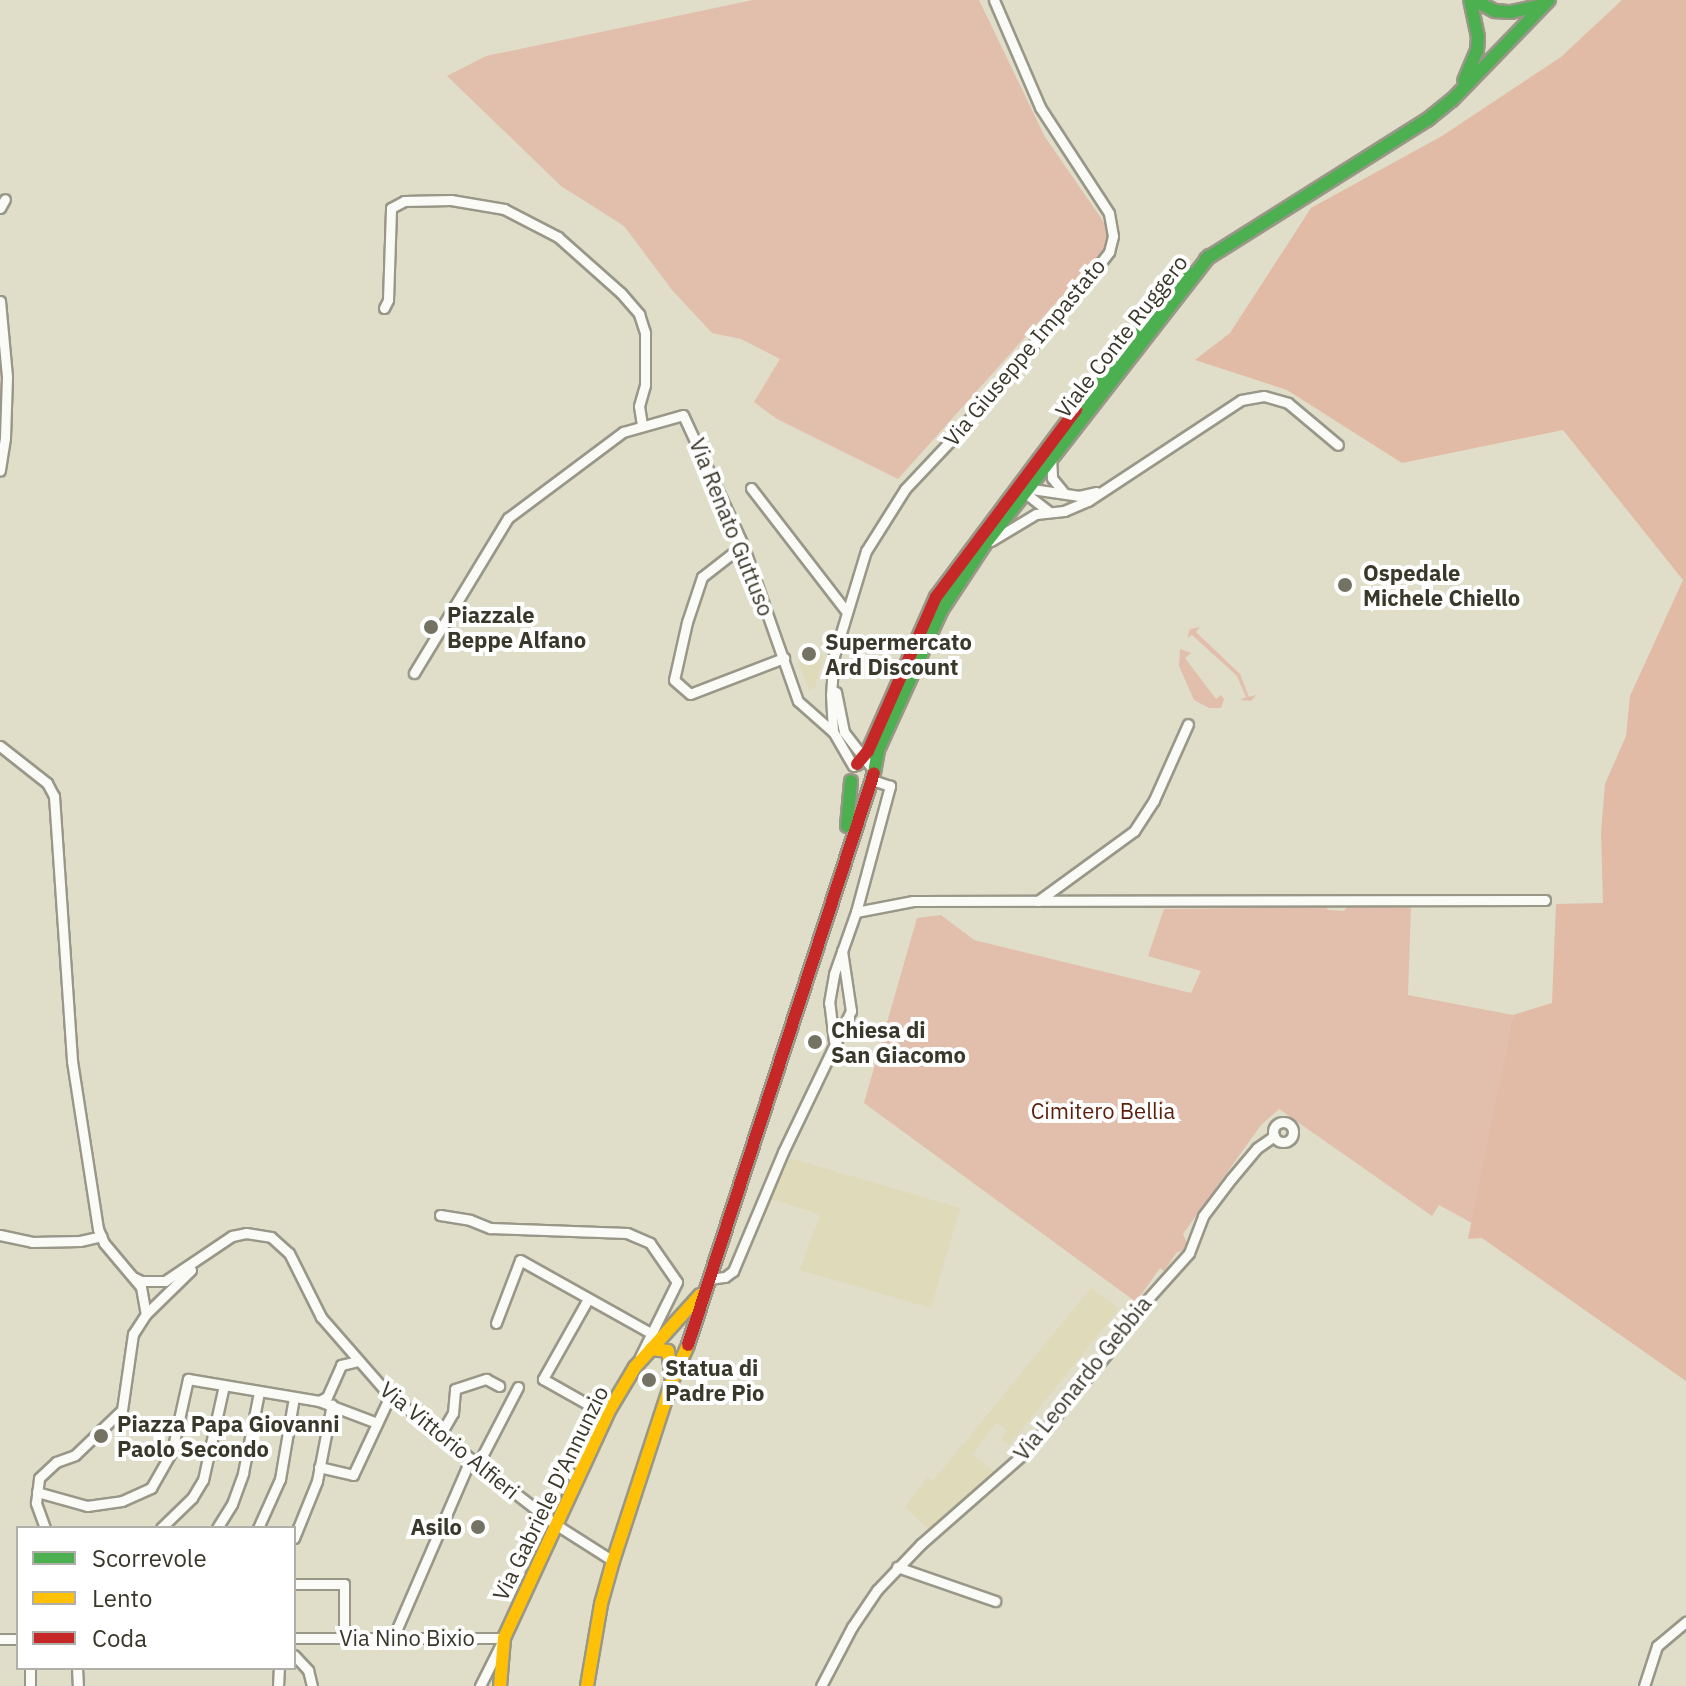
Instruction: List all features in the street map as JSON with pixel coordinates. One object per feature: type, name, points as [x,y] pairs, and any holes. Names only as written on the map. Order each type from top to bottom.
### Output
[{"type":"main road","points":[[1472,0],[1495,11],[1511,12],[1547,2]]},
{"type":"main road","points":[[1452,100],[1477,51],[1477,24],[1472,0]]},
{"type":"main road","points":[[1209,256],[1415,128],[1452,100],[1547,2]]},
{"type":"main road","name":"Viale Conte Ruggero","points":[[866,770],[924,620],[963,558],[1177,282],[1209,256]]},
{"type":"main road","name":"Viale Conte Ruggero","points":[[866,770],[941,611],[985,544],[1209,256]]},
{"type":"main road","points":[[836,884],[851,811],[851,781],[859,787],[866,770]]},
{"type":"main road","points":[[587,1686],[601,1604],[613,1561],[672,1381],[684,1357],[709,1282],[836,884],[866,770]]},
{"type":"main road","name":"Via Gabriele D'Annunzio","points":[[500,1686],[504,1638],[607,1415],[654,1341],[709,1282]]},
{"type":"main road","points":[[654,1341],[668,1351],[672,1381]]},
{"type":"street","name":"Via Giuseppe Impastato","points":[[833,673],[846,611],[866,551],[905,489],[955,436],[1081,288],[1111,244],[1109,213],[1040,107],[994,0]]},
{"type":"street","points":[[384,308],[388,300],[391,208],[404,201],[451,200],[504,209],[558,237],[639,314],[645,333],[645,385],[639,406],[642,426]]},
{"type":"street","points":[[0,301],[7,377],[5,438],[0,471]]},
{"type":"street","points":[[1051,512],[1038,507],[1029,496],[1028,479],[1099,386],[1112,363]]},
{"type":"street","points":[[985,544],[1024,519],[1076,508],[1232,404],[1254,397],[1275,398],[1288,403],[1338,445]]},
{"type":"street","name":"Via Renato Guttuso","points":[[414,673],[508,518],[623,432],[678,414],[687,418],[743,545],[798,701],[833,732]]},
{"type":"street","points":[[1051,456],[1052,478],[1064,493]]},
{"type":"street","points":[[963,558],[1021,489],[1027,487],[1079,496],[1107,488]]},
{"type":"street","points":[[751,488],[846,611]]},
{"type":"street","points":[[743,545],[702,577],[687,622],[674,680],[690,694],[784,658]]},
{"type":"street","points":[[833,673],[840,722],[866,770]]},
{"type":"street","points":[[833,673],[833,732],[866,770],[890,786],[856,912],[834,974],[829,1003],[834,1041]]},
{"type":"street","points":[[1038,901],[1134,831],[1154,800],[1188,724]]},
{"type":"street","points":[[0,746],[47,783],[54,796],[72,1061],[101,1236],[141,1287],[146,1314]]},
{"type":"street","points":[[856,912],[913,901],[1545,900]]},
{"type":"street","points":[[709,1282],[733,1271],[834,1041],[851,1011],[842,951]]},
{"type":"street","name":"Via Leonardo Gebbia","points":[[821,1686],[852,1627],[897,1567],[1027,1451],[1110,1350],[1137,1311],[1189,1253],[1203,1216],[1231,1179],[1257,1148],[1274,1136]]},
{"type":"street","points":[[440,1215],[470,1220],[490,1228],[627,1233],[658,1250],[677,1282],[654,1341],[520,1260],[496,1323]]},
{"type":"street","name":"Via Vittorio Alfieri","points":[[196,1263],[232,1236],[246,1233],[271,1237],[289,1253],[321,1317],[390,1396],[555,1524],[613,1561]]},
{"type":"street","points":[[0,1235],[32,1242],[101,1236]]},
{"type":"street","points":[[133,1277],[141,1281],[165,1281],[196,1263]]},
{"type":"street","points":[[44,1526],[36,1503],[44,1470],[75,1455],[122,1410],[130,1342],[146,1314],[184,1280],[196,1263]]},
{"type":"street","points":[[588,1299],[543,1379],[607,1415]]},
{"type":"street","points":[[319,1401],[327,1397],[341,1365],[358,1361]]},
{"type":"street","points":[[37,1492],[69,1504],[87,1506],[122,1501],[151,1488],[172,1451],[188,1379],[332,1404],[377,1423]]},
{"type":"street","points":[[439,1437],[453,1413],[455,1389],[486,1379],[499,1386]]},
{"type":"street","points":[[163,1526],[192,1498],[203,1480],[224,1385]]},
{"type":"street","points":[[393,1638],[473,1463],[518,1387]]},
{"type":"street","points":[[218,1526],[232,1504],[243,1473],[259,1392]]},
{"type":"street","points":[[319,1467],[353,1475],[390,1396]]},
{"type":"street","points":[[259,1526],[280,1479],[294,1397]]},
{"type":"street","points":[[296,1534],[310,1504],[332,1404]]},
{"type":"street","points":[[897,1567],[995,1601]]},
{"type":"street","points":[[296,1584],[344,1584],[344,1638]]},
{"type":"street","points":[[1644,1686],[1657,1646],[1686,1622]]},
{"type":"street","name":"Via Nino Bixio","points":[[296,1641],[310,1638],[504,1638]]},
{"type":"street","points":[[480,1686],[504,1638]]},
{"type":"street","points":[[296,1657],[308,1670],[312,1686]]},
{"type":"shaded area","points":[[1622,0],[1686,0],[1686,1381],[1482,1238],[1468,1239],[1513,1015],[1552,1003],[1556,904],[1603,903],[1601,832],[1605,784],[1626,736],[1630,696],[1683,580],[1563,430],[1402,463],[1287,390],[1195,360],[1230,333],[1311,208],[1442,136],[1561,57]]},
{"type":"shaded area","points":[[817,654],[823,657],[815,688],[809,690],[798,663]]},
{"type":"shaded area","points":[[786,1157],[960,1208],[931,1308],[800,1270],[820,1214],[770,1199]]},
{"type":"shaded area","points":[[1091,1288],[1119,1309],[1009,1445],[1001,1439],[1007,1430],[996,1423],[972,1455],[997,1473],[930,1531],[905,1507],[927,1477],[933,1481]]},
{"type":"green space","points":[[753,0],[979,0],[1045,137],[1110,231],[1105,248],[898,479],[777,419],[754,402],[780,359],[741,339],[712,333],[672,290],[624,226],[561,186],[447,76],[486,56]]},
{"type":"green space","points":[[1200,627],[1196,632],[1240,674],[1249,697],[1256,695],[1251,701],[1240,700],[1246,697],[1237,676],[1192,635],[1187,638],[1190,629]]},
{"type":"green space","points":[[1180,649],[1191,653],[1185,658],[1216,699],[1221,695],[1224,699],[1221,708],[1209,708],[1194,700],[1179,666]]},
{"type":"green space","name":"Cimitero Bellia","points":[[1326,907],[1328,910],[1344,911],[1347,907],[1411,907],[1408,995],[1513,1015],[1472,1223],[1439,1205],[1432,1216],[1279,1109],[1261,1125],[1183,1234],[1188,1245],[1185,1250],[1177,1252],[1164,1271],[1160,1268],[1136,1302],[864,1103],[917,918],[941,915],[974,940],[1191,993],[1201,971],[1148,956],[1164,909]]},
{"type":"traffic: fast","points":[[1464,81],[1477,51],[1478,37],[1470,0]]},
{"type":"traffic: fast","points":[[1474,0],[1495,11],[1511,12],[1539,6]]},
{"type":"traffic: fast","points":[[1206,259],[1427,120],[1452,100],[1549,0]]},
{"type":"traffic: fast","points":[[874,773],[878,750],[941,611],[985,544],[1209,256]]},
{"type":"traffic: fast","points":[[1076,410],[1188,273]]},
{"type":"traffic: fast","points":[[847,826],[851,781]]},
{"type":"traffic: slow","points":[[500,1686],[504,1638],[610,1409],[635,1367],[700,1295]]},
{"type":"traffic: slow","points":[[587,1686],[601,1604],[613,1561],[672,1381],[688,1345]]},
{"type":"traffic: slow","points":[[651,1349],[668,1351],[672,1378]]},
{"type":"traffic: jam","points":[[857,764],[868,751],[936,597],[1076,410]]},
{"type":"traffic: jam","points":[[688,1345],[874,773]]},
{"type":"place","name":"Ospedale Michele Chiello","points":[[1345,585]]},
{"type":"place","name":"Piazzale Beppe Alfano","points":[[431,627]]},
{"type":"place","name":"Supermercato Ard Discount","points":[[809,654]]},
{"type":"place","name":"Chiesa di San Giacomo","points":[[815,1042]]},
{"type":"place","name":"Statua di Padre Pio","points":[[649,1380]]},
{"type":"place","name":"Piazza Papa Giovanni Paolo Secondo","points":[[101,1436]]},
{"type":"place","name":"Asilo","points":[[478,1527]]}]
